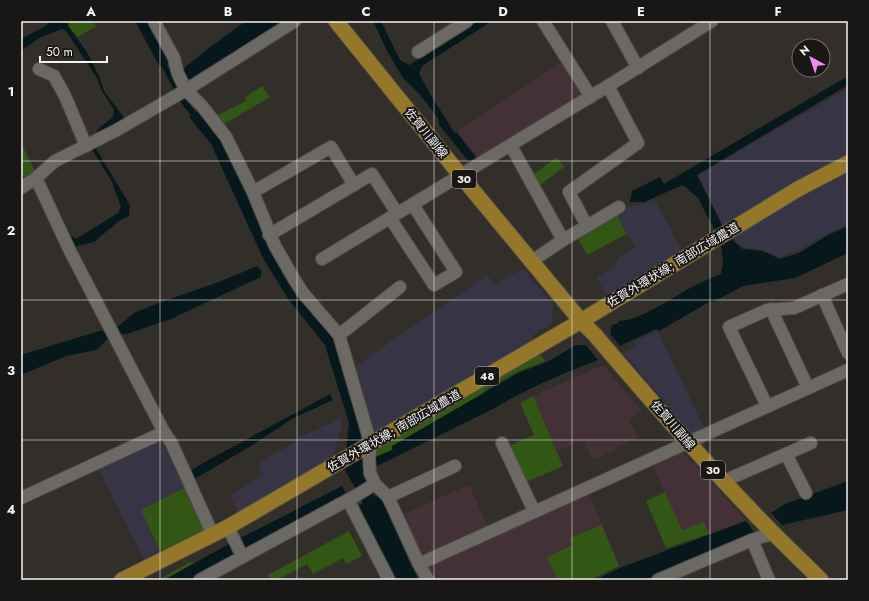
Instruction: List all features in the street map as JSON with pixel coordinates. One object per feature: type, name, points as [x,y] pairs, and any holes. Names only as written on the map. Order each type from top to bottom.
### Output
[{"type":"main road","name":"佐賀川副線","points":[[336,21],[580,321],[612,354],[724,482],[820,580]]},
{"type":"main road","name":"佐賀外環状線; 南部広域農道","points":[[122,580],[213,535],[231,533],[370,451],[580,321],[798,189],[848,163]]},
{"type":"street","points":[[154,21],[174,58],[182,92],[202,106],[226,137],[253,192],[275,246],[303,293],[339,335],[370,451],[372,482],[388,497],[428,580]]},
{"type":"street","points":[[21,188],[36,178],[55,161],[115,131],[182,92],[295,21]]},
{"type":"street","points":[[418,52],[467,21]]},
{"type":"street","points":[[543,21],[591,97]]},
{"type":"street","points":[[612,21],[638,68]]},
{"type":"street","points":[[322,259],[511,146],[712,21]]},
{"type":"street","points":[[39,69],[54,76],[65,96],[86,146]]},
{"type":"street","points":[[587,226],[569,192],[638,143],[608,86]]},
{"type":"street","points":[[511,146],[563,240]]},
{"type":"street","points":[[253,192],[331,147],[354,185]]},
{"type":"street","points":[[270,235],[372,174],[393,216],[434,285],[456,272],[413,205]]},
{"type":"street","points":[[36,178],[70,252],[170,442],[213,535]]},
{"type":"street","points":[[532,261],[563,240],[619,207]]},
{"type":"street","points":[[766,406],[729,327],[767,310],[794,308],[848,284]]},
{"type":"street","points":[[339,335],[400,287]]},
{"type":"street","points":[[822,295],[848,353]]},
{"type":"street","points":[[771,309],[808,388]]},
{"type":"street","points":[[419,564],[848,370]]},
{"type":"street","points":[[21,498],[164,432]]},
{"type":"street","points":[[502,443],[534,511]]},
{"type":"street","points":[[724,482],[811,443]]},
{"type":"street","points":[[786,454],[806,493]]},
{"type":"street","points":[[388,497],[455,466]]},
{"type":"street","points":[[200,580],[352,498],[372,482]]},
{"type":"street","points":[[352,498],[389,580]]},
{"type":"street","points":[[231,533],[242,556]]},
{"type":"street","points":[[658,580],[752,540],[774,534]]},
{"type":"street","points":[[752,540],[768,580]]},
{"type":"shaded area","points":[[51,21],[69,21],[68,26],[87,52],[99,76],[104,91],[126,120],[105,129],[92,138],[99,128],[113,117],[114,110],[102,91],[97,78],[66,31],[62,29],[39,38],[21,51],[21,39],[45,26]]},
{"type":"shaded area","points":[[135,21],[146,21],[169,62],[167,65],[183,96],[196,112],[199,110],[221,139],[240,177],[272,249],[336,339],[361,424],[361,442],[346,451],[349,423],[325,345],[288,299],[263,258],[211,144],[189,117],[191,116],[180,101]]},
{"type":"shaded area","points":[[246,21],[285,21],[237,52],[187,81],[183,73],[185,67]]},
{"type":"shaded area","points":[[373,21],[381,21],[400,60],[409,65],[478,21],[492,21],[422,66],[419,74],[454,132],[457,133],[478,160],[471,164],[439,125],[438,118],[420,95],[403,78],[387,51]]},
{"type":"shaded area","points":[[564,61],[587,96],[480,159],[457,131]]},
{"type":"shaded area","points":[[848,76],[848,85],[697,175],[723,227],[715,231],[698,198],[683,185],[644,202],[630,202],[632,191],[660,177],[664,184]]},
{"type":"shaded area","points":[[848,88],[848,155],[789,186],[723,226],[698,175]]},
{"type":"shaded area","points":[[93,148],[96,149],[130,205],[129,216],[119,221],[94,242],[73,247],[58,212],[61,214],[70,235],[76,239],[118,213],[121,207],[112,182],[93,151]]},
{"type":"shaded area","points":[[848,170],[848,224],[798,251],[779,257],[760,249],[743,247],[732,237],[794,198]]},
{"type":"shaded area","points":[[654,199],[683,252],[607,297],[597,277],[612,269],[620,256],[635,248],[616,214],[623,208],[643,204]]},
{"type":"shaded area","points":[[848,226],[848,253],[795,278],[743,286],[713,302],[711,301],[659,331],[656,329],[620,346],[610,334],[612,325],[617,324],[619,321],[637,317],[695,285],[721,274],[723,264],[721,245],[731,239],[743,249],[763,251],[780,259],[799,253],[828,235]]},
{"type":"shaded area","points":[[257,266],[261,270],[261,277],[171,319],[127,334],[112,334],[97,350],[66,356],[21,375],[21,355],[99,331],[114,330],[134,313],[219,282]]},
{"type":"shaded area","points":[[523,268],[553,305],[552,323],[532,336],[532,342],[372,435],[353,368],[487,275],[495,285]]},
{"type":"shaded area","points":[[657,331],[705,429],[693,435],[623,352],[637,346],[634,342]]},
{"type":"shaded area","points":[[576,345],[586,345],[598,360],[531,388],[493,409],[367,471],[365,477],[375,497],[378,496],[383,501],[409,561],[419,580],[394,580],[358,506],[363,503],[344,468],[362,456],[366,461],[392,450],[392,446],[518,373],[547,362]]},
{"type":"shaded area","points":[[603,365],[641,410],[629,421],[639,437],[616,447],[617,449],[593,460],[584,439],[557,451],[533,396]]},
{"type":"shaded area","points":[[330,394],[333,400],[292,419],[251,446],[192,479],[189,472],[203,463]]},
{"type":"shaded area","points":[[340,419],[342,425],[332,460],[239,514],[230,495],[262,476],[258,463],[297,441],[297,438]]},
{"type":"shaded area","points":[[164,436],[207,531],[145,561],[97,467]]},
{"type":"shaded area","points":[[679,449],[746,520],[709,534],[704,522],[682,530],[651,462]]},
{"type":"shaded area","points":[[848,481],[848,510],[782,525],[771,513],[785,504]]},
{"type":"shaded area","points":[[469,485],[489,529],[434,554],[416,551],[399,516]]},
{"type":"shaded area","points":[[342,486],[347,496],[189,580],[164,580],[227,545]]},
{"type":"shaded area","points":[[587,491],[602,525],[569,538],[573,544],[548,557],[558,580],[432,580],[424,565]]},
{"type":"shaded area","points":[[746,521],[755,533],[644,580],[595,580],[622,567]]},
{"type":"green space","points":[[69,21],[93,21],[96,26],[78,37],[68,26]]},
{"type":"green space","points":[[262,86],[270,97],[221,126],[214,117],[246,101],[245,97]]},
{"type":"green space","points":[[21,143],[35,171],[27,179],[21,173]]},
{"type":"green space","points":[[557,157],[564,167],[537,187],[531,176]]},
{"type":"green space","points":[[616,214],[627,234],[587,255],[577,236]]},
{"type":"green space","points":[[539,353],[545,361],[517,372],[484,391],[484,393],[392,450],[374,458],[379,446]]},
{"type":"green space","points":[[533,396],[563,466],[524,483],[507,447],[534,435],[520,403]]},
{"type":"green space","points":[[187,487],[207,531],[161,553],[141,510]]},
{"type":"green space","points":[[665,492],[682,530],[704,522],[709,534],[666,548],[646,501]]},
{"type":"green space","points":[[602,525],[619,566],[590,580],[558,580],[547,557],[572,545],[569,538]]},
{"type":"green space","points":[[349,531],[362,556],[346,564],[343,558],[313,574],[307,564],[277,580],[270,580],[268,575]]},
{"type":"green space","points":[[190,562],[194,563],[164,580],[158,580]]}]
